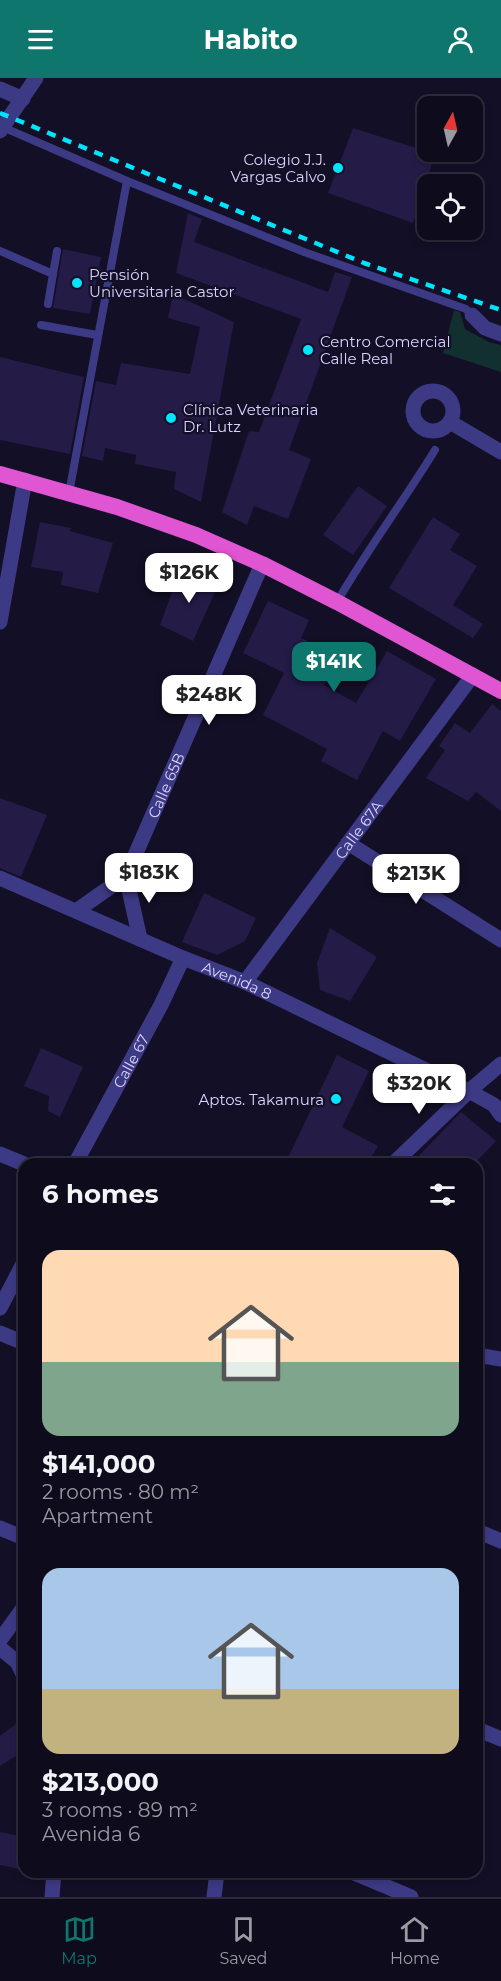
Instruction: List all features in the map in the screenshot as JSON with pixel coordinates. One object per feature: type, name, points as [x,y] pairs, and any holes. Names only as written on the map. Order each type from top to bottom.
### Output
[{"type":"highway","points":[[0,474],[117,507],[196,535],[262,564],[337,602],[501,691]]},
{"type":"street","points":[[1,128],[36,78]]},
{"type":"street","points":[[0,89],[23,99]]},
{"type":"street","points":[[472,315],[485,328],[501,334]]},
{"type":"street","points":[[450,422],[501,452]]},
{"type":"street","points":[[0,622],[25,480]]},
{"type":"street","name":"Calle 65B","points":[[126,876],[262,564]]},
{"type":"street","name":"Calle 67A","points":[[245,982],[473,675]]},
{"type":"street","points":[[348,843],[501,940]]},
{"type":"street","points":[[76,910],[126,876],[140,939]]},
{"type":"street","name":"Avenida 8","points":[[0,878],[183,958],[245,982],[469,1091],[494,1106],[501,1115]]},
{"type":"street","name":"Calle 67","points":[[78,1158],[161,1005],[183,958]]},
{"type":"street","points":[[399,1158],[469,1091],[501,1064]]},
{"type":"street","points":[[0,1154],[18,1162]]},
{"type":"street","points":[[0,1308],[18,1274]]},
{"type":"street","points":[[0,1334],[18,1341]]},
{"type":"street","points":[[483,1356],[501,1359]]},
{"type":"street","points":[[0,1528],[18,1536]]},
{"type":"street","points":[[483,1534],[501,1541]]},
{"type":"street","points":[[0,1640],[18,1615]]},
{"type":"street","points":[[0,1648],[18,1664]]},
{"type":"street","points":[[483,1732],[501,1739]]},
{"type":"street","points":[[52,1897],[54,1878]]},
{"type":"street","points":[[214,1897],[216,1878]]},
{"type":"street","points":[[366,1878],[411,1897]]},
{"type":"lane","points":[[1,128],[304,252],[466,309],[472,315]]},
{"type":"lane","points":[[69,493],[127,181]]},
{"type":"lane","points":[[0,251],[53,274]]},
{"type":"lane","points":[[48,304],[57,251]]},
{"type":"lane","points":[[41,325],[97,335]]},
{"type":"lane","points":[[337,602],[359,564],[404,501],[435,450]]},
{"type":"green space","points":[[454,310],[460,312],[465,329],[489,342],[501,345],[501,372],[443,353]]},
{"type":"building","points":[[353,128],[417,148],[417,162],[432,162],[429,174],[417,174],[417,210],[413,223],[328,193]]},
{"type":"building","name":"Centro Comercial Calle Real","points":[[188,213],[202,219],[194,242],[328,292],[335,272],[352,277],[289,450],[311,459],[288,519],[254,506],[247,525],[222,512],[249,431],[259,432],[301,319],[176,273]]},
{"type":"building","name":"Pensión Universitaria Castor","points":[[63,249],[101,257],[90,314],[53,308]]},
{"type":"building","points":[[173,294],[234,322],[201,502],[174,489],[176,472],[135,464],[136,455],[105,448],[103,461],[82,456],[96,381],[116,385],[121,363],[190,374],[200,327],[168,318]]},
{"type":"building","points":[[0,357],[84,377],[70,454],[0,440]]},
{"type":"building","points":[[358,486],[387,506],[353,555],[323,535]]},
{"type":"building","points":[[433,517],[460,534],[450,550],[477,566],[453,605],[483,624],[473,638],[389,588]]},
{"type":"building","points":[[40,522],[71,528],[70,531],[113,543],[98,593],[61,585],[63,572],[31,567]]},
{"type":"building","points":[[202,571],[221,579],[193,641],[160,625],[179,573],[200,578]]},
{"type":"building","points":[[268,601],[309,620],[301,638],[341,656],[324,685],[356,703],[387,651],[436,679],[400,741],[383,731],[357,780],[321,761],[327,749],[263,715],[284,673],[243,653]]},
{"type":"building","points":[[492,704],[501,711],[501,811],[476,792],[468,801],[426,778],[445,750],[439,746],[455,723],[470,733]]},
{"type":"building","points":[[0,798],[47,815],[21,877],[0,868]]},
{"type":"building","points":[[204,893],[256,918],[245,941],[217,955],[182,942]]},
{"type":"building","points":[[330,928],[377,957],[350,1001],[320,990],[317,963]]},
{"type":"building","points":[[41,1048],[83,1067],[60,1117],[48,1111],[49,1096],[24,1086]]},
{"type":"building","name":"Aptos. Takamura","points":[[337,1055],[369,1071],[342,1127],[378,1146],[371,1158],[288,1158]]},
{"type":"building","points":[[461,1112],[496,1141],[480,1158],[417,1158]]},
{"type":"building","points":[[18,1722],[18,1755],[0,1766],[0,1736]]},
{"type":"building","points":[[0,1832],[18,1836],[18,1869],[0,1865]]},
{"type":"railway","points":[[0,113],[364,263],[501,310]]},
{"type":"place","name":"Colegio J.J. Vargas Calvo","points":[[338,168]]},
{"type":"place","name":"Pensión Universitaria Castor","points":[[77,283]]},
{"type":"place","name":"Centro Comercial Calle Real","points":[[308,350]]},
{"type":"place","name":"Clínica Veterinaria Dr. Lutz","points":[[171,418]]},
{"type":"place","name":"Aptos. Takamura","points":[[336,1099]]}]
